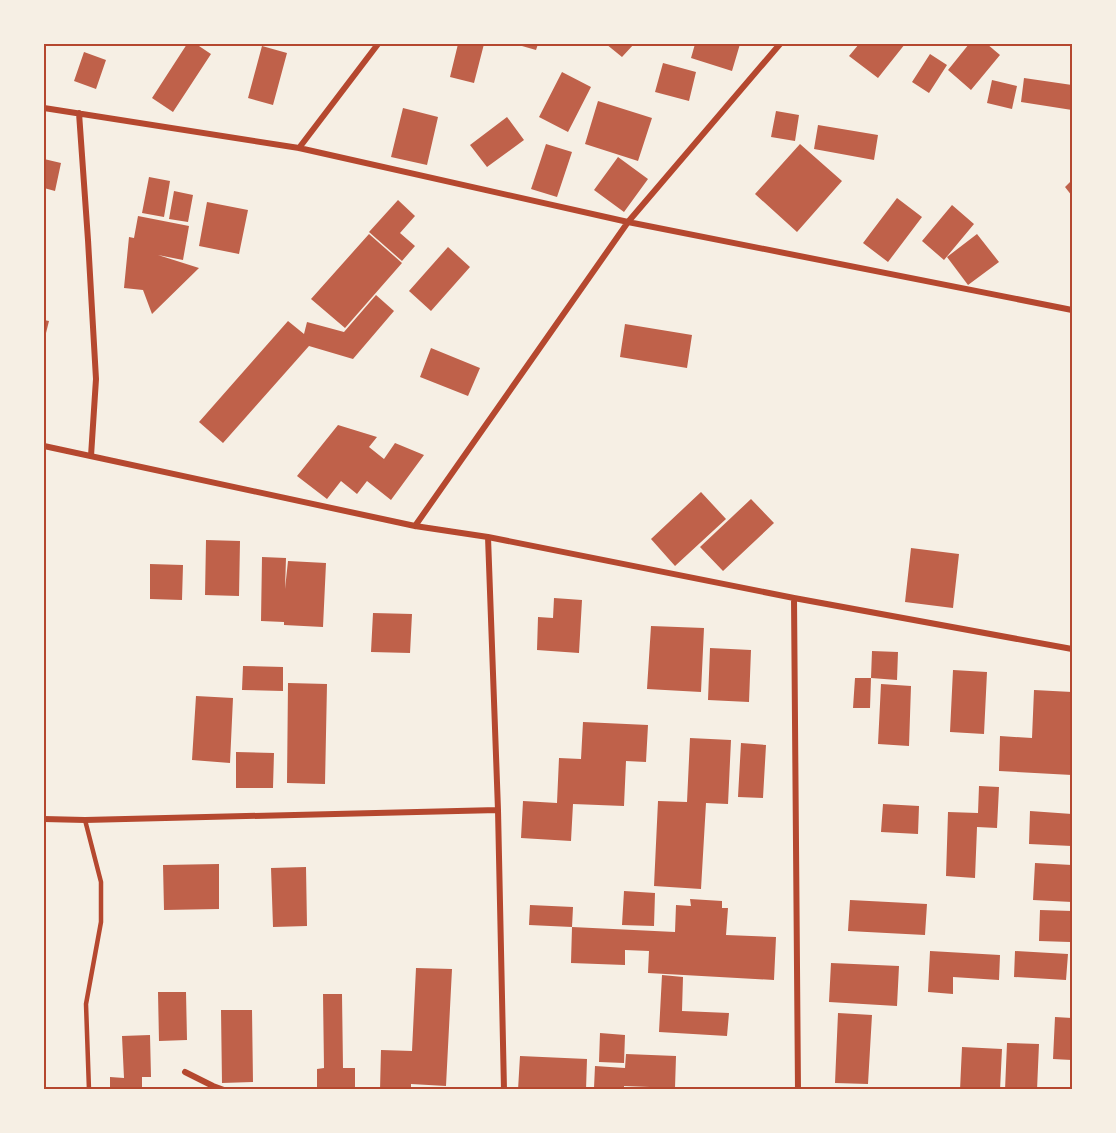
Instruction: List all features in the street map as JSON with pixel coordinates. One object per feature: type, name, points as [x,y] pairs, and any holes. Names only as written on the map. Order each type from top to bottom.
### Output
[{"type":"street","points":[[299,148],[378,44]]},
{"type":"street","points":[[416,526],[628,222],[780,44]]},
{"type":"street","points":[[44,108],[299,148],[628,222],[1072,310]]},
{"type":"street","points":[[79,113],[96,379],[92,456]]},
{"type":"street","points":[[44,446],[416,526],[488,537],[794,598],[1072,649]]},
{"type":"street","points":[[488,537],[498,810],[504,1089]]},
{"type":"street","points":[[794,598],[798,1089]]},
{"type":"street","points":[[44,819],[85,820],[498,810]]},
{"type":"street","points":[[185,1072],[224,1089]]},
{"type":"lane","points":[[85,820],[101,882],[100,922],[86,1004],[88,1089]]},
{"type":"building","points":[[187,44],[196,44],[211,54],[173,112],[152,98]]},
{"type":"building","points":[[458,44],[484,44],[474,83],[450,77]]},
{"type":"building","points":[[515,44],[538,44],[536,50]]},
{"type":"building","points":[[606,44],[634,44],[622,57]]},
{"type":"building","points":[[695,44],[740,44],[732,71],[691,58]]},
{"type":"building","points":[[859,44],[905,44],[878,78],[849,56]]},
{"type":"building","points":[[969,44],[987,44],[1000,55],[971,90],[948,70]]},
{"type":"building","points":[[262,46],[287,53],[273,105],[248,98]]},
{"type":"building","points":[[84,52],[106,60],[96,89],[74,81]]},
{"type":"building","points":[[930,54],[947,65],[929,93],[912,82]]},
{"type":"building","points":[[663,63],[696,72],[689,101],[655,92]]},
{"type":"building","points":[[562,72],[591,87],[568,132],[539,117]]},
{"type":"building","points":[[1024,78],[1072,85],[1072,110],[1021,102]]},
{"type":"building","points":[[992,80],[1017,86],[1012,109],[987,103]]},
{"type":"building","points":[[598,101],[652,118],[638,161],[585,144]]},
{"type":"building","points":[[403,108],[438,117],[427,165],[391,157]]},
{"type":"building","points":[[776,111],[799,115],[795,141],[771,137]]},
{"type":"building","points":[[507,117],[524,140],[487,167],[470,145]]},
{"type":"building","points":[[818,125],[878,135],[874,160],[814,149]]},
{"type":"building","points":[[546,144],[572,152],[557,197],[531,189]]},
{"type":"building","points":[[800,144],[842,181],[797,232],[755,194]]},
{"type":"building","points":[[618,157],[648,179],[624,212],[594,190]]},
{"type":"building","points":[[44,159],[61,163],[55,191],[44,188]]},
{"type":"building","points":[[149,177],[170,181],[164,217],[142,213]]},
{"type":"building","points":[[1072,180],[1072,196],[1065,187]]},
{"type":"building","points":[[174,191],[193,195],[188,222],[169,219]]},
{"type":"building","points":[[897,198],[922,217],[888,262],[863,243]]},
{"type":"building","points":[[398,200],[415,216],[400,233],[415,246],[402,261],[369,232]]},
{"type":"building","points":[[207,202],[248,210],[239,254],[199,246]]},
{"type":"building","points":[[952,205],[974,224],[944,260],[922,241]]},
{"type":"building","points":[[138,216],[189,226],[183,260],[158,255],[199,268],[152,314],[143,290],[124,288],[129,237],[134,238]]},
{"type":"building","points":[[369,234],[402,263],[345,328],[311,299]]},
{"type":"building","points":[[977,234],[999,262],[968,285],[947,257]]},
{"type":"building","points":[[448,247],[470,267],[431,311],[409,291]]},
{"type":"building","points":[[376,295],[394,311],[353,359],[309,346],[223,443],[199,422],[288,321],[304,334],[307,322],[344,332]]},
{"type":"building","points":[[44,320],[49,321],[44,341]]},
{"type":"building","points":[[625,324],[692,335],[687,368],[620,357]]},
{"type":"building","points":[[431,348],[480,368],[468,396],[420,377]]},
{"type":"building","points":[[338,425],[377,437],[369,447],[384,459],[395,443],[424,455],[391,500],[367,481],[357,494],[341,481],[327,499],[297,476]]},
{"type":"building","points":[[701,492],[726,519],[675,566],[651,539]]},
{"type":"building","points":[[751,499],[774,523],[723,571],[700,547]]},
{"type":"building","points":[[206,540],[240,541],[239,596],[205,595]]},
{"type":"building","points":[[911,548],[959,554],[953,608],[905,602]]},
{"type":"building","points":[[262,557],[286,558],[285,589],[288,561],[326,563],[323,627],[261,621]]},
{"type":"building","points":[[150,564],[183,565],[182,600],[150,599]]},
{"type":"building","points":[[554,598],[582,600],[579,653],[537,650],[538,617],[553,618]]},
{"type":"building","points":[[373,613],[412,614],[410,653],[371,652]]},
{"type":"building","points":[[651,626],[704,628],[701,692],[647,689]]},
{"type":"building","points":[[710,648],[751,650],[749,702],[708,700]]},
{"type":"building","points":[[872,651],[898,652],[897,680],[871,678]]},
{"type":"building","points":[[243,666],[283,667],[283,691],[242,690]]},
{"type":"building","points":[[953,670],[987,672],[984,734],[950,732]]},
{"type":"building","points":[[855,678],[871,678],[870,708],[853,708]]},
{"type":"building","points":[[288,683],[327,684],[325,784],[287,783]]},
{"type":"building","points":[[881,684],[911,686],[909,746],[878,744]]},
{"type":"building","points":[[1034,690],[1072,692],[1072,775],[999,771],[1000,736],[1032,738]]},
{"type":"building","points":[[196,696],[233,698],[230,763],[192,760]]},
{"type":"building","points":[[583,722],[648,725],[646,762],[626,761],[624,806],[573,804],[571,841],[521,838],[523,801],[557,803],[559,758],[581,759]]},
{"type":"building","points":[[690,738],[731,740],[728,804],[706,803],[701,889],[654,886],[658,801],[687,802]]},
{"type":"building","points":[[741,743],[766,745],[763,798],[738,797]]},
{"type":"building","points":[[236,752],[274,753],[273,788],[236,788]]},
{"type":"building","points":[[979,786],[999,787],[997,828],[977,827],[975,878],[946,876],[948,812],[978,813]]},
{"type":"building","points":[[883,804],[919,806],[918,834],[881,832]]},
{"type":"building","points":[[1030,811],[1072,814],[1072,846],[1029,844]]},
{"type":"building","points":[[1035,863],[1072,865],[1072,902],[1033,900]]},
{"type":"building","points":[[219,864],[219,909],[164,910],[163,865]]},
{"type":"building","points":[[306,867],[307,926],[273,927],[271,868]]},
{"type":"building","points":[[624,891],[655,893],[654,926],[622,925]]},
{"type":"building","points":[[690,899],[722,901],[722,908],[728,908],[726,935],[776,937],[774,980],[648,973],[649,951],[625,950],[625,965],[571,963],[572,927],[675,932],[676,905],[691,906]]},
{"type":"building","points":[[850,900],[927,904],[925,935],[848,931]]},
{"type":"building","points":[[530,905],[573,907],[572,927],[529,925]]},
{"type":"building","points":[[1040,910],[1072,911],[1070,942],[1039,941]]},
{"type":"building","points":[[930,951],[1000,955],[999,980],[953,977],[953,994],[928,992]]},
{"type":"building","points":[[1015,951],[1068,954],[1066,980],[1014,977]]},
{"type":"building","points":[[831,963],[899,966],[897,1006],[829,1002]]},
{"type":"building","points":[[416,968],[452,969],[446,1086],[411,1084],[411,1090],[380,1090],[381,1050],[412,1051]]},
{"type":"building","points":[[662,975],[683,977],[682,1011],[729,1013],[727,1036],[659,1032]]},
{"type":"building","points":[[158,992],[186,992],[187,1040],[159,1041]]},
{"type":"building","points":[[323,994],[342,994],[343,1068],[355,1068],[355,1090],[317,1090],[317,1069],[324,1068]]},
{"type":"building","points":[[221,1010],[252,1010],[253,1082],[222,1083]]},
{"type":"building","points":[[838,1013],[872,1015],[868,1084],[835,1083]]},
{"type":"building","points":[[1055,1017],[1072,1018],[1072,1060],[1053,1059]]},
{"type":"building","points":[[600,1033],[625,1035],[624,1063],[599,1062]]},
{"type":"building","points":[[150,1035],[151,1077],[142,1077],[142,1090],[110,1090],[110,1077],[124,1078],[122,1036]]},
{"type":"building","points":[[1007,1043],[1039,1044],[1037,1090],[1005,1090]]},
{"type":"building","points":[[962,1047],[1002,1049],[1000,1090],[960,1090]]},
{"type":"building","points":[[626,1054],[676,1056],[675,1088],[624,1086],[624,1090],[594,1088],[595,1066],[625,1068]]},
{"type":"building","points":[[520,1056],[587,1059],[586,1090],[518,1090]]}]
